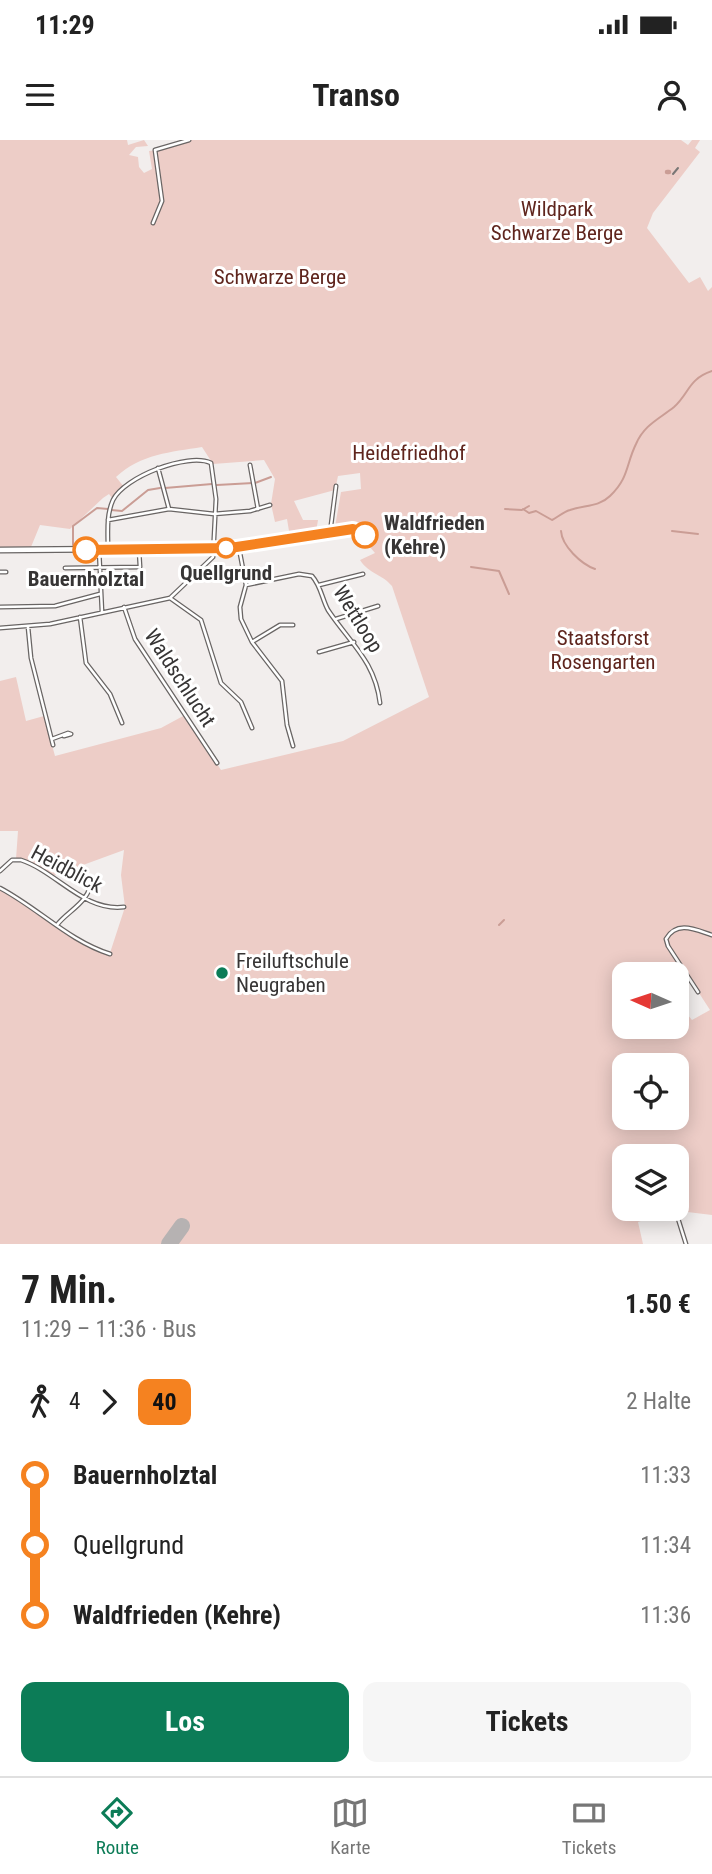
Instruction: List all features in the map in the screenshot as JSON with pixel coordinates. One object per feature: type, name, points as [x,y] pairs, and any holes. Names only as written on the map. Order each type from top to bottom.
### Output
[{"type":"street","points":[[153,223],[162,201],[155,150],[188,140]]},
{"type":"street","points":[[0,628],[80,617],[170,598],[212,560],[215,483],[209,462],[158,468],[138,478],[117,495],[108,520],[108,549]]},
{"type":"street","points":[[250,465],[258,509]]},
{"type":"street","points":[[158,468],[169,509]]},
{"type":"street","points":[[330,533],[336,486]]},
{"type":"street","points":[[108,520],[169,509],[214,514],[270,505]]},
{"type":"street","points":[[0,550],[239,548],[355,529]]},
{"type":"street","points":[[239,548],[246,585],[240,607],[241,619],[252,642],[282,681],[287,725],[293,746]]},
{"type":"street","points":[[99,549],[102,612]]},
{"type":"street","points":[[65,568],[140,567],[139,550]]},
{"type":"street","points":[[0,572],[6,572]]},
{"type":"street","name":"Wettloop","points":[[246,585],[303,573],[312,576],[319,585],[328,609],[354,642],[377,681],[380,704]]},
{"type":"street","points":[[319,585],[363,575]]},
{"type":"street","points":[[0,607],[55,606],[100,594]]},
{"type":"street","points":[[170,598],[201,620],[221,683],[241,702],[252,728]]},
{"type":"street","points":[[336,619],[378,606]]},
{"type":"street","name":"Waldschlucht","points":[[124,607],[135,639],[217,763]]},
{"type":"street","points":[[80,617],[86,663],[110,694],[122,723]]},
{"type":"street","points":[[252,642],[280,625],[293,625]]},
{"type":"street","points":[[28,626],[31,658],[53,745]]},
{"type":"street","points":[[319,652],[354,642]]},
{"type":"street","points":[[52,739],[64,736]]},
{"type":"street","name":"Heidblick","points":[[0,871],[12,860],[21,860],[50,875],[84,899],[108,907],[124,908]]},
{"type":"street","points":[[57,925],[65,914],[74,912],[84,899],[91,886],[91,877]]},
{"type":"street","points":[[0,888],[25,901],[78,940],[110,954]]},
{"type":"street","points":[[698,992],[668,946],[667,939],[672,931],[682,928],[712,935]]},
{"type":"street","points":[[679,1221],[686,1244]]},
{"type":"green space","points":[[0,140],[127,140],[128,145],[144,140],[148,146],[136,147],[129,155],[138,157],[139,167],[144,173],[152,169],[149,151],[165,149],[189,140],[681,140],[688,145],[692,140],[700,140],[695,148],[700,152],[653,213],[647,228],[689,283],[700,277],[708,291],[712,287],[712,1215],[689,1212],[689,1144],[612,1144],[612,1221],[641,1221],[638,1222],[643,1244],[0,1244],[0,890],[80,942],[109,956],[125,907],[121,875],[124,850],[53,876],[16,859],[18,831],[0,831],[0,681],[16,677],[26,721],[44,716],[55,756],[161,728],[185,715],[221,770],[343,741],[429,697],[392,586],[360,560],[375,553],[358,533],[369,539],[374,534],[371,525],[337,531],[335,527],[341,492],[361,489],[360,473],[338,476],[335,490],[294,501],[303,520],[318,520],[316,532],[290,537],[287,519],[275,522],[271,504],[275,479],[264,460],[213,464],[202,447],[168,453],[146,459],[126,469],[116,477],[124,487],[112,498],[109,494],[103,498],[70,529],[40,525],[31,547],[0,549]]},
{"type":"waterway","points":[[523,509],[529,513],[536,511],[552,520],[575,508],[606,500],[621,483],[643,432],[674,407],[693,382],[712,371]]},
{"type":"waterway","points":[[255,483],[271,477]]},
{"type":"waterway","points":[[217,485],[253,483]]},
{"type":"waterway","points":[[165,488],[212,484]]},
{"type":"waterway","points":[[111,510],[122,511],[148,490],[160,488]]},
{"type":"waterway","points":[[505,509],[522,510],[529,506]]},
{"type":"waterway","points":[[73,545],[73,526],[97,508],[108,509]]},
{"type":"waterway","points":[[561,531],[573,554],[595,569]]},
{"type":"waterway","points":[[672,531],[698,534]]},
{"type":"waterway","points":[[471,567],[499,571],[509,594]]},
{"type":"waterway","points":[[499,925],[504,920]]},
{"type":"runway","points":[[169,1244],[182,1226]]},
{"type":"railway","points":[[673,174],[678,168]]},
{"type":"bus line","name":"40","points":[[86,550],[248,547],[353,529],[365,535]]},
{"type":"place","name":"Waldfrieden (Kehre)","points":[[365,535]]},
{"type":"place","name":"Quellgrund","points":[[226,548]]},
{"type":"place","name":"Bauernholztal","points":[[86,550]]},
{"type":"place","name":"Freiluftschule Neugraben","points":[[222,973]]},
{"type":"park label","name":"Wildpark Schwarze Berge","points":[[557,221]]},
{"type":"park label","name":"Schwarze Berge","points":[[280,277]]},
{"type":"park label","name":"Heidefriedhof","points":[[409,453]]},
{"type":"park label","name":"Staatsforst Rosengarten","points":[[603,650]]}]
